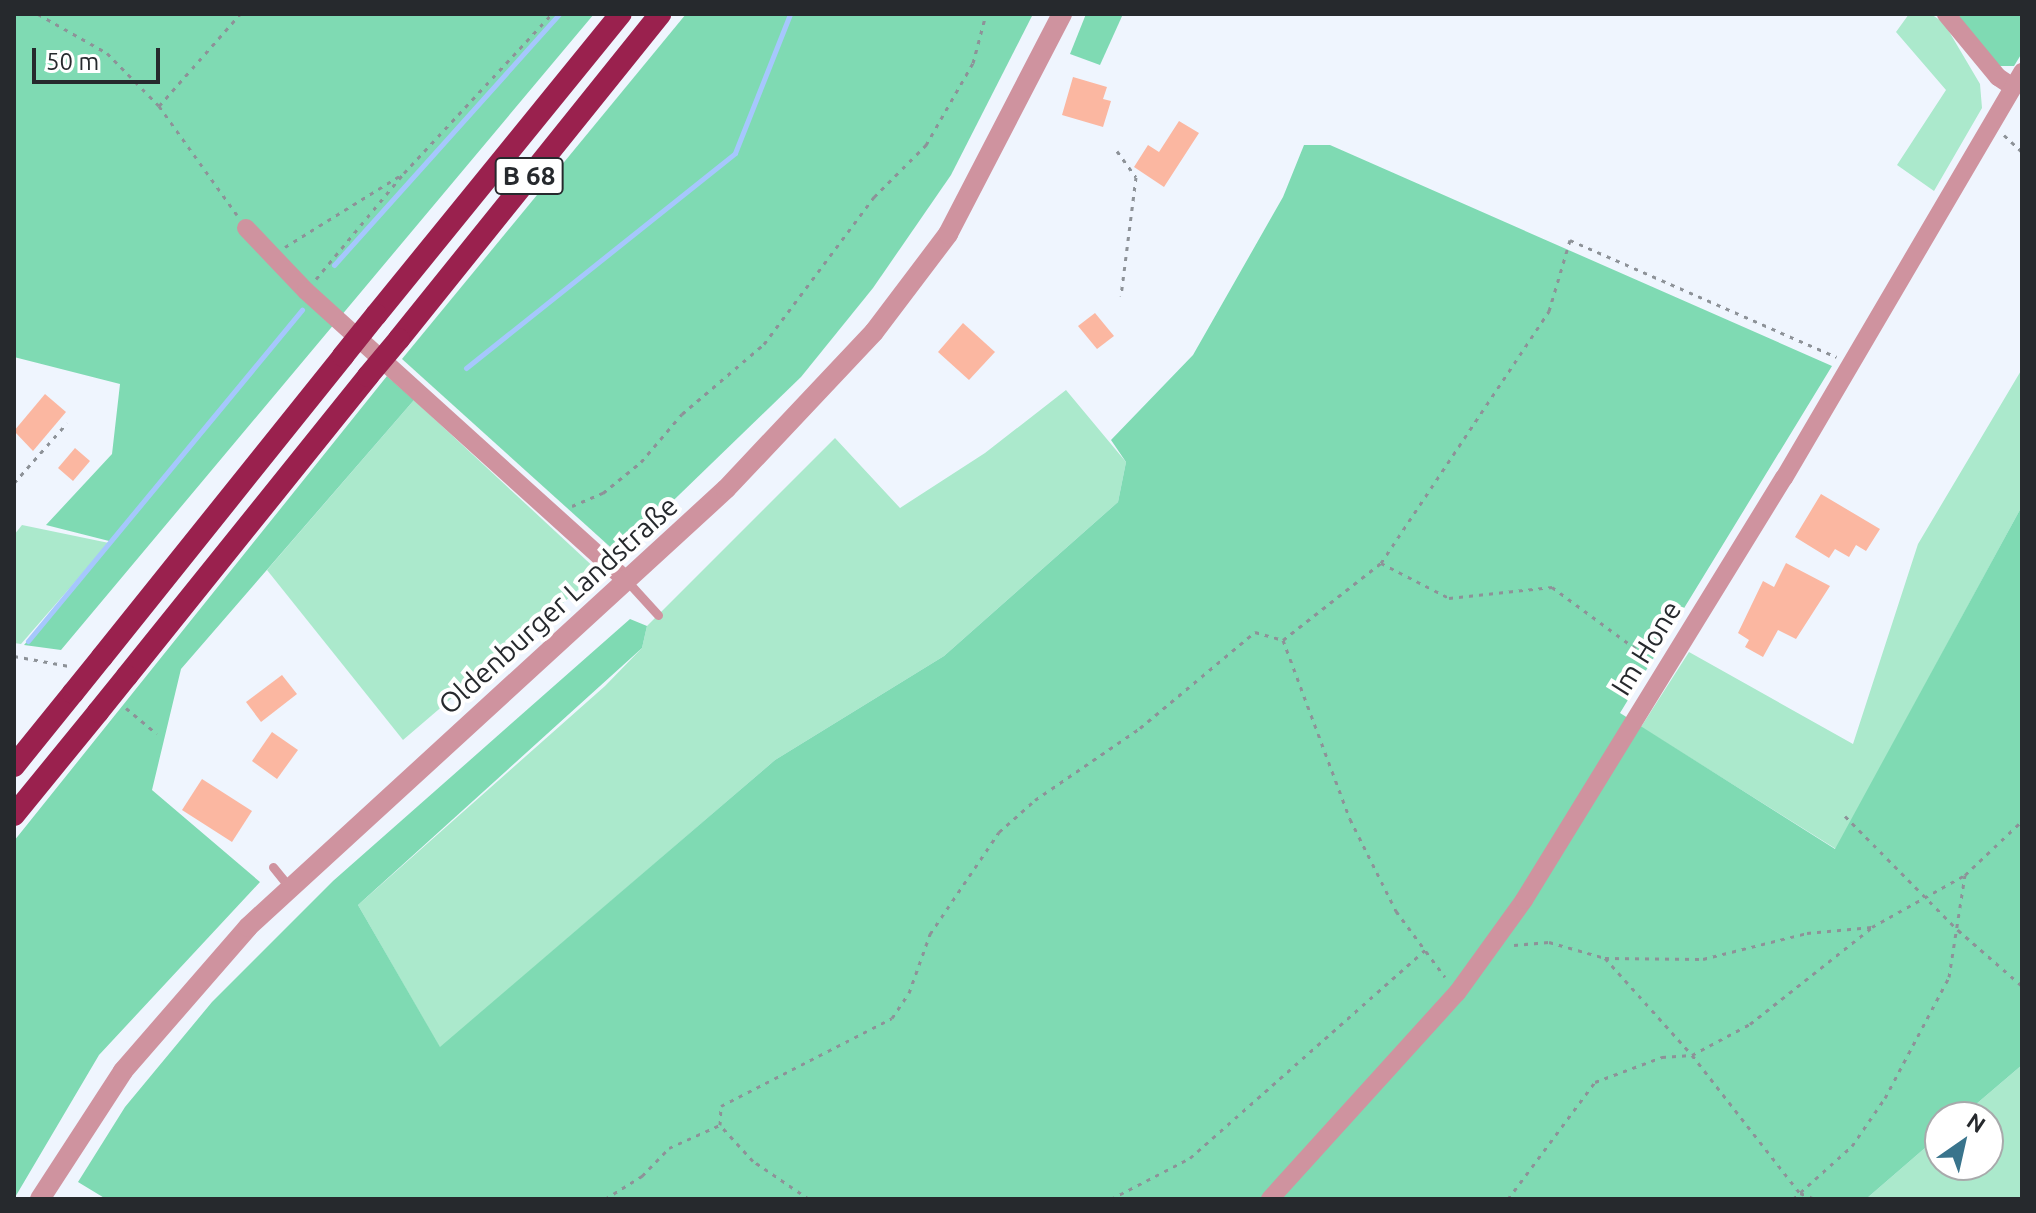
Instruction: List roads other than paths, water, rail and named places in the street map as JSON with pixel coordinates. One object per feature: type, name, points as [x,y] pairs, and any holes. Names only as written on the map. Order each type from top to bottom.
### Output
[{"type":"highway","name":"B 68","points":[[14,766],[621,14]]},
{"type":"highway","name":"B 68","points":[[14,815],[660,14]]},
{"type":"street","name":"Oldenburger Landstraße","points":[[40,1199],[123,1071],[289,887],[627,581],[815,399],[917,278],[976,186],[1062,14]]},
{"type":"street","name":"Im Hone","points":[[1270,1199],[1457,993],[1490,947],[1665,670],[1851,364],[2018,80],[1998,77],[1946,14]]},
{"type":"street","points":[[246,228],[270,257],[306,291],[557,513],[627,581]]},
{"type":"lane","points":[[627,581],[658,615]]},
{"type":"lane","points":[[273,867],[289,887]]},
{"type":"waterway","points":[[334,265],[559,14]]},
{"type":"waterway","points":[[466,368],[735,153],[790,14]]},
{"type":"waterway","points":[[28,641],[302,310]]}]
